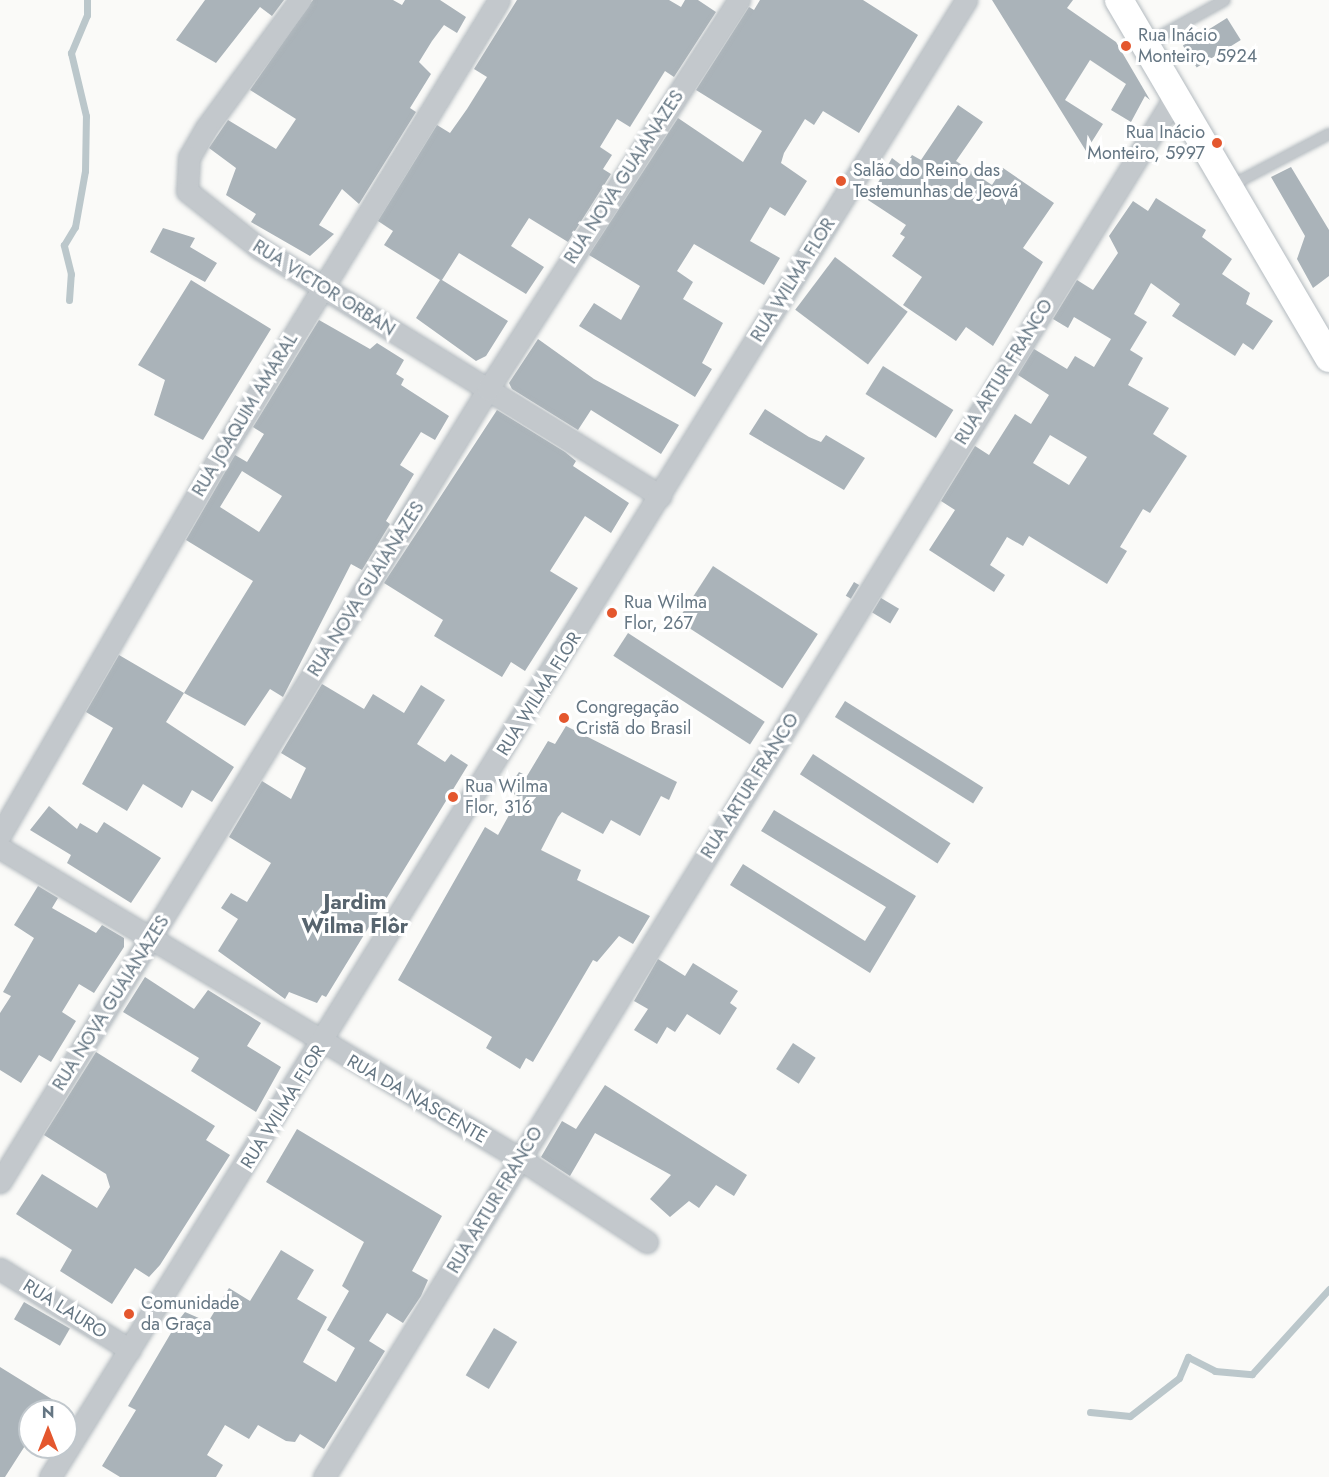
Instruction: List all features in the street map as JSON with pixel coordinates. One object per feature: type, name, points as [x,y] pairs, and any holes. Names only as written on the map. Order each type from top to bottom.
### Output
[{"type":"street","name":"RUA VICTOR ORBAN","points":[[300,0],[206,128],[189,157],[185,182],[196,203],[217,220],[321,288],[661,496]]},
{"type":"street","name":"RUA JOAQUIM AMARAL","points":[[0,835],[321,288],[499,0]]},
{"type":"street","name":"RUA NOVA GUAIANAZES","points":[[0,1182],[488,389],[739,0]]},
{"type":"street","name":"RUA WILMA FLOR","points":[[50,1477],[323,1044],[966,0]]},
{"type":"street","points":[[1119,0],[1326,344]]},
{"type":"street","name":"RUA ARTUR FRANCO","points":[[324,1477],[1176,95]]},
{"type":"street","name":"RUA DA NASCENTE","points":[[0,848],[323,1044],[519,1158],[647,1242]]},
{"type":"street","name":"RUA LAURO","points":[[0,1269],[130,1350]]},
{"type":"lane","points":[[1146,45],[1225,0]]},
{"type":"lane","points":[[1229,186],[1329,134]]},
{"type":"building","points":[[205,0],[284,0],[272,16],[260,7],[216,63],[176,40]]},
{"type":"building","points":[[313,0],[393,0],[402,5],[405,0],[440,0],[466,17],[457,33],[444,25],[432,41],[419,62],[431,74],[410,108],[416,112],[359,204],[342,189],[319,225],[334,234],[310,256],[251,222],[256,214],[226,195],[236,168],[209,148],[228,120],[276,149],[296,119],[250,90]]},
{"type":"building","points":[[517,0],[669,0],[681,7],[685,0],[698,0],[716,12],[674,77],[665,71],[630,127],[617,119],[600,147],[612,155],[603,169],[611,174],[568,242],[529,218],[511,246],[544,267],[526,294],[459,253],[442,280],[508,321],[486,356],[476,361],[416,318],[440,280],[384,245],[393,231],[378,221],[437,125],[450,133],[467,109],[487,77],[474,69]]},
{"type":"building","points":[[760,0],[863,0],[918,35],[859,133],[823,111],[814,125],[805,119],[784,153],[781,163],[807,181],[785,216],[770,207],[750,241],[780,258],[764,285],[694,244],[677,271],[693,282],[683,299],[723,323],[702,363],[712,369],[695,397],[579,326],[594,303],[621,320],[640,286],[589,255],[678,118],[743,162],[762,131],[696,90],[749,7],[754,10]]},
{"type":"building","points":[[992,0],[1073,0],[1067,8],[1116,42],[1150,100],[1145,96],[1131,122],[1111,110],[1126,84],[1090,60],[1065,100],[1103,124],[1086,151]]},
{"type":"building","points":[[1227,18],[1241,40],[1197,68],[1183,46]]},
{"type":"building","points":[[958,105],[983,122],[956,161],[992,185],[1003,168],[1054,203],[1023,248],[1043,262],[993,346],[966,327],[956,341],[903,305],[922,277],[892,256],[905,237],[900,234],[906,225],[868,200],[892,158],[904,167],[912,155],[921,160]]},
{"type":"building","points":[[1291,167],[1329,230],[1329,276],[1313,288],[1297,259],[1305,236],[1271,177]]},
{"type":"building","points":[[1156,198],[1206,230],[1202,237],[1232,259],[1222,274],[1250,293],[1246,304],[1273,321],[1253,350],[1243,343],[1235,356],[1172,316],[1180,304],[1151,283],[1134,314],[1147,322],[1130,350],[1143,358],[1128,385],[1169,408],[1153,434],[1187,456],[1150,513],[1143,509],[1120,547],[1127,551],[1107,584],[1029,536],[1023,546],[1007,537],[990,565],[1005,575],[994,592],[929,550],[955,510],[941,501],[975,446],[989,455],[1015,414],[1031,424],[1049,395],[1018,375],[1034,349],[1067,369],[1075,356],[1094,367],[1111,339],[1074,317],[1068,328],[1053,319],[1077,280],[1093,290],[1118,253],[1109,236],[1133,201],[1148,211]],"holes":[[[1050,435],[1087,457],[1069,485],[1033,463]]]},
{"type":"building","points":[[163,228],[195,238],[190,247],[217,263],[205,282],[150,252]]},
{"type":"building","points":[[835,257],[908,312],[868,364],[795,310]]},
{"type":"building","points":[[191,280],[271,329],[203,440],[154,415],[165,380],[138,365]]},
{"type":"building","points":[[319,320],[370,349],[377,343],[404,360],[396,374],[404,379],[401,385],[449,416],[435,440],[421,432],[400,465],[414,474],[386,521],[390,524],[362,570],[351,564],[283,697],[270,689],[245,726],[184,693],[253,581],[186,540],[235,455],[247,462],[264,434],[253,427]],"holes":[[[242,471],[282,496],[259,532],[220,507]]]},
{"type":"building","points":[[538,339],[594,379],[679,425],[661,454],[591,410],[578,430],[512,389],[509,383]]},
{"type":"building","points":[[883,366],[953,410],[936,438],[866,394]]},
{"type":"building","points":[[765,409],[809,437],[821,442],[826,435],[865,458],[844,490],[749,434]]},
{"type":"building","points":[[497,410],[565,452],[576,461],[573,466],[629,503],[611,533],[585,516],[550,571],[578,588],[525,671],[511,662],[502,677],[434,636],[443,620],[384,583]]},
{"type":"building","points":[[713,566],[818,634],[782,689],[678,621]]},
{"type":"building","points":[[854,582],[859,585],[851,599],[846,596]]},
{"type":"building","points":[[881,598],[899,609],[890,623],[872,613]]},
{"type":"building","points":[[628,633],[765,722],[750,744],[613,656]]},
{"type":"building","points":[[119,655],[184,693],[166,722],[234,767],[212,802],[192,790],[182,808],[143,784],[127,811],[82,784],[113,728],[86,712]]},
{"type":"building","points":[[322,684],[364,709],[373,694],[404,713],[421,685],[445,700],[417,744],[445,762],[451,754],[468,765],[326,997],[322,995],[317,1003],[289,992],[285,999],[218,951],[238,919],[221,908],[231,893],[247,902],[271,863],[229,837],[262,781],[291,799],[306,768],[281,753]]},
{"type":"building","points":[[845,701],[983,787],[973,803],[835,717]]},
{"type":"building","points":[[566,726],[677,782],[669,800],[661,796],[640,836],[611,820],[603,834],[562,812],[558,817],[541,850],[581,870],[577,880],[650,916],[633,944],[619,936],[597,962],[593,960],[533,1062],[526,1058],[520,1069],[486,1048],[492,1037],[398,980],[485,827],[498,835],[519,797],[507,790],[519,772],[527,776],[548,741],[555,744]]},
{"type":"building","points":[[813,754],[951,843],[937,863],[800,774]]},
{"type":"building","points":[[49,806],[77,829],[80,823],[97,833],[104,822],[161,858],[131,903],[67,863],[71,855],[30,830]]},
{"type":"building","points":[[774,810],[916,896],[870,973],[730,885],[743,864],[865,941],[886,907],[761,831]]},
{"type":"building","points":[[38,886],[58,898],[52,908],[96,933],[102,925],[124,938],[124,947],[94,993],[79,984],[62,1012],[76,1021],[51,1062],[39,1055],[21,1083],[0,1070],[0,1013],[11,996],[3,992],[34,938],[14,925]]},
{"type":"building","points":[[658,959],[685,976],[693,963],[738,991],[730,1003],[737,1008],[720,1035],[687,1014],[675,1032],[667,1027],[657,1044],[634,1030],[648,1009],[634,1001]]},
{"type":"building","points":[[145,977],[194,1009],[208,990],[261,1023],[247,1046],[281,1067],[256,1112],[191,1071],[199,1058],[123,1012]]},
{"type":"building","points":[[793,1043],[816,1058],[799,1084],[776,1069]]},
{"type":"building","points":[[96,1052],[215,1126],[206,1140],[230,1155],[160,1265],[149,1277],[135,1268],[112,1304],[60,1271],[72,1250],[16,1214],[42,1174],[97,1208],[110,1187],[106,1174],[44,1135]]},
{"type":"building","points":[[605,1085],[747,1175],[734,1196],[716,1185],[699,1208],[689,1201],[670,1217],[650,1199],[671,1175],[595,1133],[570,1176],[541,1157],[562,1121],[576,1129]]},
{"type":"building","points":[[297,1129],[442,1216],[412,1271],[428,1280],[421,1296],[403,1323],[387,1313],[369,1341],[385,1351],[324,1449],[300,1434],[295,1442],[286,1441],[258,1425],[249,1439],[225,1425],[207,1455],[223,1465],[216,1477],[120,1477],[102,1466],[136,1410],[128,1406],[178,1321],[185,1312],[208,1322],[229,1288],[250,1301],[281,1250],[314,1270],[297,1299],[327,1317],[303,1362],[336,1382],[355,1348],[327,1330],[349,1291],[342,1286],[364,1242],[266,1182]]},
{"type":"building","points":[[24,1302],[70,1328],[60,1346],[14,1319]]},
{"type":"building","points":[[494,1328],[517,1342],[489,1389],[466,1375]]},
{"type":"building","points":[[0,1367],[52,1399],[18,1399],[18,1457],[5,1477],[0,1477]]},
{"type":"waterway","points":[[69,300],[71,274],[64,245],[75,227],[85,171],[86,116],[71,53],[87,15],[87,0]]},
{"type":"waterway","points":[[1090,1412],[1130,1416],[1179,1378],[1188,1357],[1215,1371],[1252,1374],[1329,1289]]},
{"type":"place","name":"Rua Inácio Monteiro, 5924","points":[[1126,46]]},
{"type":"place","name":"Rua Inácio Monteiro, 5997","points":[[1217,143]]},
{"type":"place","name":"Salão do Reino das Testemunhas de Jeová","points":[[841,181]]},
{"type":"place","name":"Rua Wilma Flor, 267","points":[[612,613]]},
{"type":"place","name":"Congregação Cristã do Brasil","points":[[564,718]]},
{"type":"place","name":"Rua Wilma Flor, 316","points":[[453,797]]},
{"type":"place","name":"Comunidade da Graça","points":[[129,1314]]},
{"type":"district","name":"Jardim Wilma Flôr","points":[[355,914]]}]
